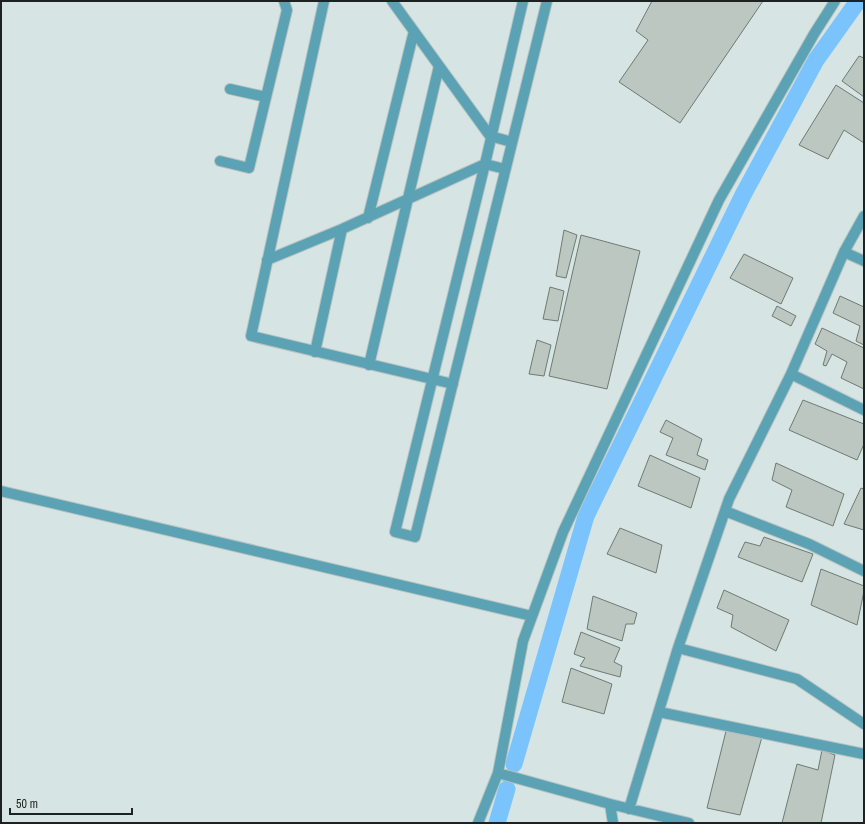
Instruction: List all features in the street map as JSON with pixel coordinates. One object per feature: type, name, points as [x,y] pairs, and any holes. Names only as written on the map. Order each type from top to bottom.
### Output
[{"type":"street","points":[[220,161],[249,168],[287,10],[284,1]]},
{"type":"street","points":[[324,1],[251,336],[453,384]]},
{"type":"street","points":[[392,1],[490,136],[512,142]]},
{"type":"street","points":[[522,1],[490,136],[485,164],[395,532],[415,537],[547,1]]},
{"type":"street","points":[[478,823],[498,773],[523,641],[563,532],[719,200],[814,34],[835,1]]},
{"type":"street","points":[[368,218],[414,31]]},
{"type":"street","points":[[370,365],[439,66]]},
{"type":"street","points":[[230,89],[266,97]]},
{"type":"street","points":[[267,260],[342,230],[485,164],[505,169]]},
{"type":"street","points":[[629,809],[678,648],[729,499],[791,374],[844,252],[864,216]]},
{"type":"street","points":[[315,352],[342,230]]},
{"type":"street","points":[[844,252],[864,262]]},
{"type":"street","points":[[791,374],[864,410]]},
{"type":"street","points":[[1,491],[532,616]]},
{"type":"street","points":[[725,511],[809,544],[864,571]]},
{"type":"street","points":[[678,648],[797,679],[864,724]]},
{"type":"street","points":[[659,712],[864,754]]},
{"type":"street","points":[[498,773],[629,809],[652,819],[689,823]]},
{"type":"street","points":[[610,804],[613,823]]},
{"type":"building","points":[[652,1],[763,1],[680,123],[619,82],[648,40],[636,31]]},
{"type":"building","points":[[859,56],[864,58],[864,97],[842,81]]},
{"type":"building","points":[[836,85],[864,103],[864,143],[844,130],[828,159],[799,145]]},
{"type":"building","points":[[564,230],[577,235],[566,278],[556,276]]},
{"type":"building","points":[[581,235],[640,251],[607,389],[549,376]]},
{"type":"building","points":[[744,254],[793,278],[781,304],[730,278]]},
{"type":"building","points":[[550,287],[564,291],[558,321],[543,319]]},
{"type":"building","points":[[840,296],[864,307],[864,345],[856,341],[860,326],[833,313]]},
{"type":"building","points":[[777,306],[796,316],[791,326],[772,316]]},
{"type":"building","points":[[822,328],[864,348],[864,389],[841,378],[847,362],[832,354],[826,366],[823,365],[827,351],[815,344]]},
{"type":"building","points":[[537,340],[551,345],[544,376],[529,374]]},
{"type":"building","points":[[803,400],[864,424],[864,444],[857,460],[789,430]]},
{"type":"building","points":[[666,420],[702,439],[697,455],[708,460],[705,470],[666,455],[673,438],[660,432]]},
{"type":"building","points":[[650,455],[700,478],[691,508],[638,486]]},
{"type":"building","points":[[776,463],[844,494],[833,526],[786,507],[792,490],[772,480]]},
{"type":"building","points":[[861,488],[864,489],[864,530],[844,524]]},
{"type":"building","points":[[620,528],[662,545],[656,573],[607,554]]},
{"type":"building","points":[[764,537],[813,554],[802,582],[738,557],[745,542],[760,546]]},
{"type":"building","points":[[821,569],[864,586],[857,625],[811,605]]},
{"type":"building","points":[[724,590],[789,620],[776,651],[731,627],[733,615],[717,608]]},
{"type":"building","points":[[593,596],[637,613],[634,624],[626,624],[622,641],[587,629]]},
{"type":"building","points":[[581,632],[620,648],[614,662],[622,666],[620,677],[580,666],[585,658],[574,654]]},
{"type":"building","points":[[571,668],[612,684],[604,714],[562,702]]},
{"type":"building","points":[[726,731],[762,737],[740,815],[707,808]]},
{"type":"building","points":[[822,750],[835,755],[821,823],[782,823],[797,764],[818,770]]},
{"type":"waterway","points":[[514,764],[586,516],[743,195],[816,60],[858,1]]},
{"type":"waterway","points":[[497,823],[507,789]]}]
